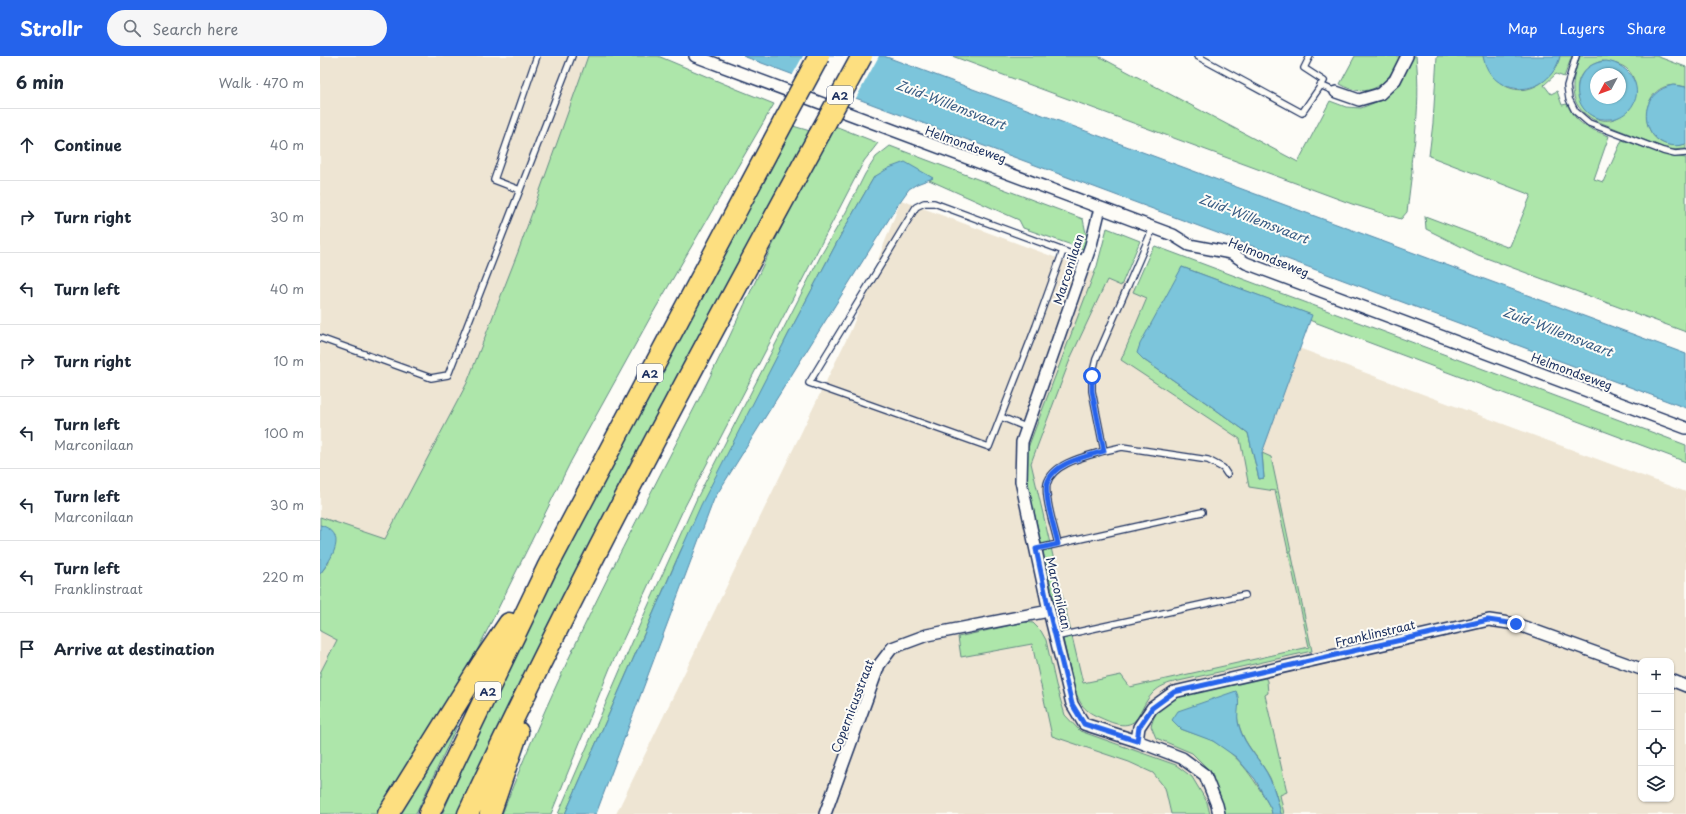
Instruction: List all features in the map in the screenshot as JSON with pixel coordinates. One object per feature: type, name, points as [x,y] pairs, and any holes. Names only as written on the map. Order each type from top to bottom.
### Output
[{"type":"highway","name":"A2","points":[[429,814],[547,568],[819,56]]},
{"type":"highway","name":"A2","points":[[468,814],[537,669],[653,443],[862,56]]},
{"type":"highway","name":"A2","points":[[388,814],[482,663],[547,568]]},
{"type":"highway","name":"A2","points":[[490,814],[503,779],[537,669]]},
{"type":"street","name":"Helmondseweg","points":[[695,56],[1173,235],[1189,245],[1231,253],[1246,263],[1686,428]]},
{"type":"street","points":[[1336,92],[1359,100],[1380,94],[1395,80],[1407,56]]},
{"type":"street","name":"Marconilaan","points":[[1100,208],[1086,260],[1022,442],[1021,482],[1049,611],[1072,704],[1084,724],[1137,741],[1182,758],[1205,776],[1217,805],[1219,814]]},
{"type":"street","name":"Copernicusstraat","points":[[825,814],[879,664],[892,648],[927,635],[1049,611]]},
{"type":"street","name":"Franklinstraat","points":[[1137,741],[1139,727],[1152,708],[1174,692],[1488,620],[1516,624],[1638,669]]},
{"type":"street","points":[[1674,681],[1686,686]]},
{"type":"lane","points":[[520,190],[494,180],[537,56]]},
{"type":"lane","points":[[320,338],[431,378],[448,375],[572,56]]},
{"type":"lane","points":[[1196,56],[1302,113],[1324,80],[1304,68],[1310,56]]},
{"type":"lane","points":[[1576,56],[1567,86],[1575,111],[1589,123],[1675,154],[1686,153]]},
{"type":"lane","points":[[1320,85],[1336,92]]},
{"type":"lane","points":[[1063,251],[1036,326],[989,447],[809,383],[916,207],[924,203],[934,203],[1063,251],[1086,260]]},
{"type":"lane","points":[[1104,451],[1092,391],[1092,376],[1096,359],[1153,228]]},
{"type":"lane","points":[[1001,417],[1028,428]]},
{"type":"lane","points":[[1058,544],[1048,502],[1047,483],[1058,469],[1074,460],[1122,447],[1208,460],[1223,468],[1227,474]]},
{"type":"lane","points":[[1036,549],[1202,512]]},
{"type":"lane","points":[[1055,637],[1245,595]]},
{"type":"shaded area","points":[[320,56],[592,56],[471,383],[320,678]]},
{"type":"shaded area","points":[[901,200],[1686,492],[1686,814],[616,814],[851,330]]},
{"type":"green space","points":[[588,56],[658,56],[774,104],[650,318],[571,461],[472,661],[378,814],[320,814],[320,673],[337,640],[320,631],[320,574],[329,562],[324,526],[320,525],[320,517],[385,539],[467,383],[518,252]]},
{"type":"green space","points":[[952,56],[1098,56],[1298,162],[1330,101],[1346,107],[1361,108],[1384,99],[1400,82],[1414,56],[1416,56],[1418,86],[1417,117],[1407,212],[1401,219],[1352,204]]},
{"type":"green space","points":[[1355,56],[1401,56],[1396,66],[1384,82],[1369,90],[1360,91],[1340,84]]},
{"type":"green space","points":[[1437,56],[1483,56],[1487,66],[1502,84],[1520,90],[1538,85],[1545,80],[1557,65],[1560,56],[1572,56],[1564,77],[1556,74],[1544,85],[1551,94],[1557,91],[1562,105],[1567,104],[1575,117],[1584,125],[1609,136],[1594,179],[1603,182],[1622,140],[1670,156],[1686,158],[1686,332],[1478,255],[1426,229],[1425,216],[1507,247],[1510,246],[1531,195],[1429,156],[1433,123]]},
{"type":"green space","points":[[1580,56],[1656,56],[1686,67],[1686,87],[1669,86],[1657,91],[1649,102],[1647,115],[1649,128],[1656,138],[1668,145],[1686,144],[1686,149],[1669,150],[1594,120],[1585,114],[1575,100],[1573,92],[1574,75]]},
{"type":"green space","points":[[793,126],[810,131],[761,223],[459,814],[442,814],[522,638],[605,478]]},
{"type":"green space","points":[[835,126],[878,143],[864,161],[683,510],[610,668],[551,814],[502,814],[571,653],[623,547],[714,370],[792,206]]},
{"type":"green space","points":[[890,146],[1083,219],[1087,238],[1083,249],[1023,228],[1019,220],[929,180],[933,178],[874,177],[844,229],[789,333],[680,552],[565,814],[558,814],[644,615],[697,498],[820,257],[846,212],[865,174],[876,157]]},
{"type":"green space","points":[[1107,228],[1140,241],[1121,286],[1107,280],[1071,357],[1031,463],[1083,683],[1121,675],[1130,687],[1309,647],[1275,491],[1249,487],[1240,439],[1121,360],[1147,298],[1133,292],[1150,253],[1155,246],[1686,445],[1686,462],[1309,320],[1311,315],[1182,267],[1144,360],[1248,433],[1259,479],[1264,478],[1262,453],[1271,457],[1312,651],[1170,683],[1154,692],[1148,699],[1136,720],[1132,723],[1122,725],[1106,720],[1090,713],[1083,707],[1074,687],[1028,486],[1025,466],[1026,453],[1097,266]]},
{"type":"green space","points":[[1025,622],[1033,623],[1041,631],[1046,640],[1056,685],[1065,715],[1080,731],[1176,765],[1192,777],[1207,802],[1210,814],[1171,814],[1165,788],[1153,773],[1129,762],[1052,736],[1032,644],[961,657],[958,637]]},
{"type":"green space","points":[[1259,676],[1265,677],[1267,681],[1268,693],[1265,695],[1287,792],[1280,795],[1284,814],[1281,814],[1270,778],[1242,733],[1237,715],[1181,729],[1213,741],[1232,754],[1247,770],[1260,789],[1271,809],[1272,814],[1222,814],[1212,773],[1192,753],[1156,738],[1151,726],[1157,712],[1168,699]]},
{"type":"green space","points":[[476,685],[416,814],[395,814]]},
{"type":"water","name":"Zuid-Willemsvaart","points":[[743,56],[884,56],[1686,354],[1686,408]]},
{"type":"water","points":[[1483,56],[1560,56],[1554,70],[1545,80],[1533,86],[1521,89],[1508,87],[1497,81],[1488,70]]},
{"type":"water","points":[[1606,61],[1615,63],[1622,67],[1623,68],[1590,68],[1590,104],[1626,104],[1626,70],[1633,79],[1636,86],[1634,102],[1629,110],[1623,115],[1613,119],[1597,118],[1587,112],[1580,103],[1578,93],[1579,82],[1584,72],[1593,65]]},
{"type":"water","points":[[1673,85],[1686,87],[1686,144],[1672,146],[1660,142],[1652,134],[1647,123],[1647,111],[1650,100],[1659,91]]},
{"type":"water","points":[[905,162],[933,178],[917,184],[909,189],[899,203],[714,499],[596,814],[565,814],[701,505],[789,333],[844,229],[874,177],[889,168]]},
{"type":"water","points":[[1182,267],[1312,315],[1262,453],[1264,478],[1259,479],[1248,433],[1144,360],[1137,353],[1140,344]]},
{"type":"water","points":[[320,525],[329,529],[334,534],[336,540],[333,554],[320,574]]},
{"type":"water","points":[[1236,691],[1238,695],[1238,721],[1241,733],[1267,772],[1275,792],[1281,814],[1272,814],[1271,809],[1255,779],[1236,757],[1213,741],[1181,729],[1172,720],[1178,711]]},
{"type":"pier","points":[[803,56],[879,56],[855,100],[792,76]]},
{"type":"route","points":[[1092,376],[1092,391],[1104,451],[1074,460],[1064,465],[1049,479],[1047,483],[1048,502],[1058,544],[1036,549],[1049,611],[1072,704],[1084,724],[1137,741],[1139,727],[1152,708],[1174,692],[1488,620],[1516,624]]}]
